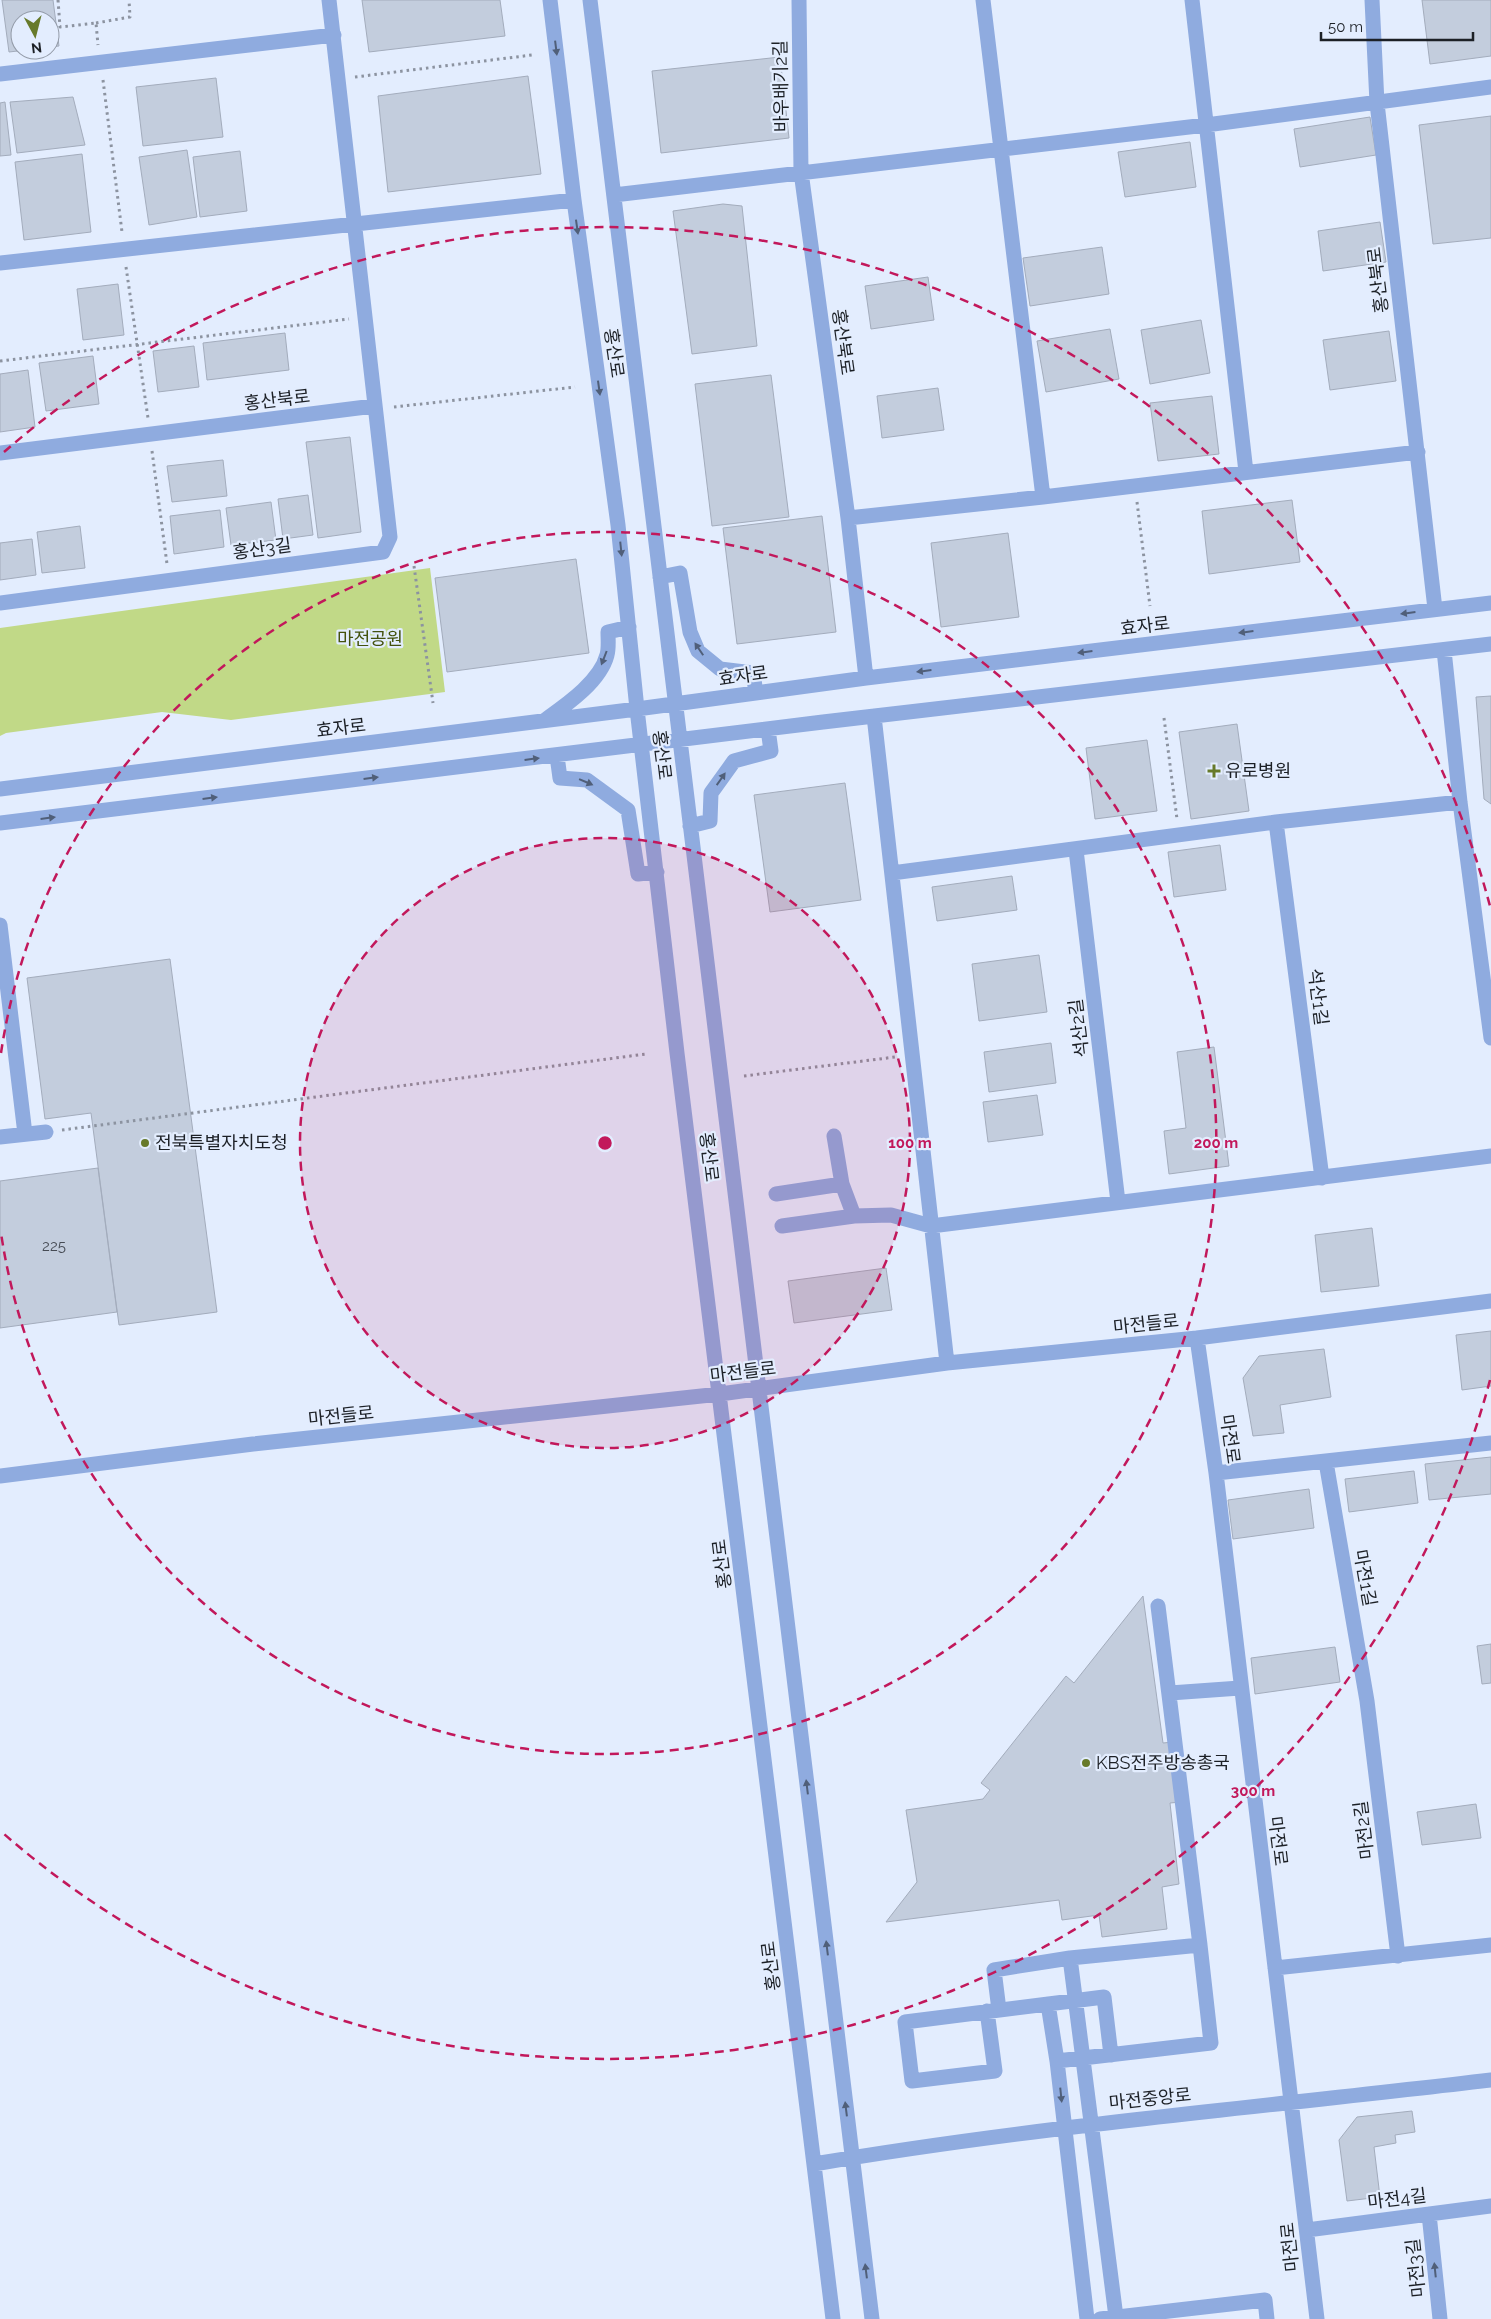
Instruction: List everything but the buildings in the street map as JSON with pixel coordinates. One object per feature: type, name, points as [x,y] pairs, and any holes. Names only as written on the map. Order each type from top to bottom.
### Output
[{"type":"street","points":[[329,0],[353,223],[366,317],[374,406]]},
{"type":"street","name":"홍산로","points":[[550,0],[574,200],[618,525],[641,745],[832,2319]]},
{"type":"street","name":"홍산로","points":[[590,0],[872,2319]]},
{"type":"street","name":"바우배기2길","points":[[799,0],[801,172]]},
{"type":"street","points":[[983,0],[1043,497]]},
{"type":"street","points":[[1192,0],[1246,472]]},
{"type":"street","points":[[1372,0],[1377,103]]},
{"type":"street","points":[[0,74],[334,35]]},
{"type":"street","points":[[614,195],[1206,125],[1491,87]]},
{"type":"street","name":"홍산북로","points":[[1377,103],[1436,609]]},
{"type":"street","name":"홍산북로","points":[[801,172],[848,518],[866,678]]},
{"type":"street","points":[[0,263],[574,200]]},
{"type":"street","name":"홍산북로","points":[[0,453],[374,406]]},
{"type":"street","name":"홍산3길","points":[[0,603],[383,552],[390,537],[374,406]]},
{"type":"street","points":[[848,518],[1043,497],[1418,452]]},
{"type":"street","points":[[660,577],[680,573],[690,632],[698,651],[720,668],[753,673],[756,693]]},
{"type":"street","name":"효자로","points":[[0,789],[637,709],[866,678],[1491,603]]},
{"type":"street","points":[[543,721],[574,699],[594,678],[607,656],[608,632],[629,628]]},
{"type":"street","points":[[0,824],[874,716],[1491,644]]},
{"type":"street","points":[[1444,650],[1460,802],[1491,1038]]},
{"type":"street","points":[[874,716],[947,1363]]},
{"type":"street","points":[[690,826],[710,821],[711,793],[734,761],[771,751],[768,729]]},
{"type":"street","points":[[556,756],[560,778],[587,780],[628,810],[638,874],[657,872]]},
{"type":"street","points":[[892,873],[1076,850],[1178,831],[1460,802]]},
{"type":"street","name":"석산1길","points":[[1276,822],[1322,1178]]},
{"type":"street","name":"석산2길","points":[[1076,850],[1118,1202]]},
{"type":"street","points":[[0,925],[25,1134]]},
{"type":"street","points":[[0,1137],[46,1132]]},
{"type":"street","points":[[834,1136],[842,1184],[854,1216]]},
{"type":"street","points":[[782,1226],[854,1216],[891,1215],[931,1226],[1491,1156]]},
{"type":"street","points":[[776,1194],[842,1184]]},
{"type":"street","name":"마전들로","points":[[0,1476],[253,1444],[758,1390],[947,1363],[1197,1338],[1491,1301]]},
{"type":"street","name":"마전로","points":[[1197,1338],[1216,1473],[1240,1688],[1317,2319]]},
{"type":"street","points":[[1216,1473],[1491,1442]]},
{"type":"street","name":"마전1길","points":[[1326,1462],[1367,1701]]},
{"type":"street","points":[[1057,2061],[1211,2043],[1158,1606]]},
{"type":"street","points":[[1170,1693],[1240,1688]]},
{"type":"street","name":"마전2길","points":[[1367,1701],[1398,1956]]},
{"type":"street","points":[[1111,2055],[1104,1997],[1075,2000],[1048,2004],[993,2011],[905,2022],[912,2081],[995,2071],[993,2011],[994,1970],[1070,1958],[1200,1945]]},
{"type":"street","points":[[1274,1968],[1491,1945]]},
{"type":"street","points":[[1070,1958],[1082,2058],[1093,2124],[1116,2317]]},
{"type":"street","points":[[1048,2004],[1057,2061],[1087,2319]]},
{"type":"street","name":"마전중앙로","points":[[814,2164],[852,2157],[1093,2124],[1291,2104],[1491,2080]]},
{"type":"street","name":"마전4길","points":[[1307,2230],[1491,2206]]},
{"type":"street","name":"마전3길","points":[[1429,2214],[1440,2319]]},
{"type":"street","points":[[1100,2319],[1265,2300],[1267,2319]]},
{"type":"path","points":[[58,0],[60,27],[130,18],[129,0]]},
{"type":"path","points":[[96,23],[98,48]]},
{"type":"path","points":[[355,77],[532,55]]},
{"type":"path","points":[[102,77],[122,235]]},
{"type":"path","points":[[126,266],[148,419]]},
{"type":"path","points":[[0,361],[351,318]]},
{"type":"path","points":[[394,407],[575,387]]},
{"type":"path","points":[[152,448],[168,569]]},
{"type":"path","points":[[1137,498],[1150,606]]},
{"type":"path","points":[[414,566],[433,703]]},
{"type":"path","points":[[1164,718],[1178,831]]},
{"type":"path","points":[[46,1132],[646,1054]]},
{"type":"path","points":[[744,1076],[896,1057]]},
{"type":"green space","name":"마전공원","points":[[430,568],[445,692],[231,720],[162,712],[6,733],[0,736],[0,628]]},
{"type":"place","name":"유로병원","points":[[1214,771]]},
{"type":"place","name":"전북특별자치도청","points":[[145,1143]]},
{"type":"place","name":"KBS전주방송총국","points":[[1086,1763]]}]
